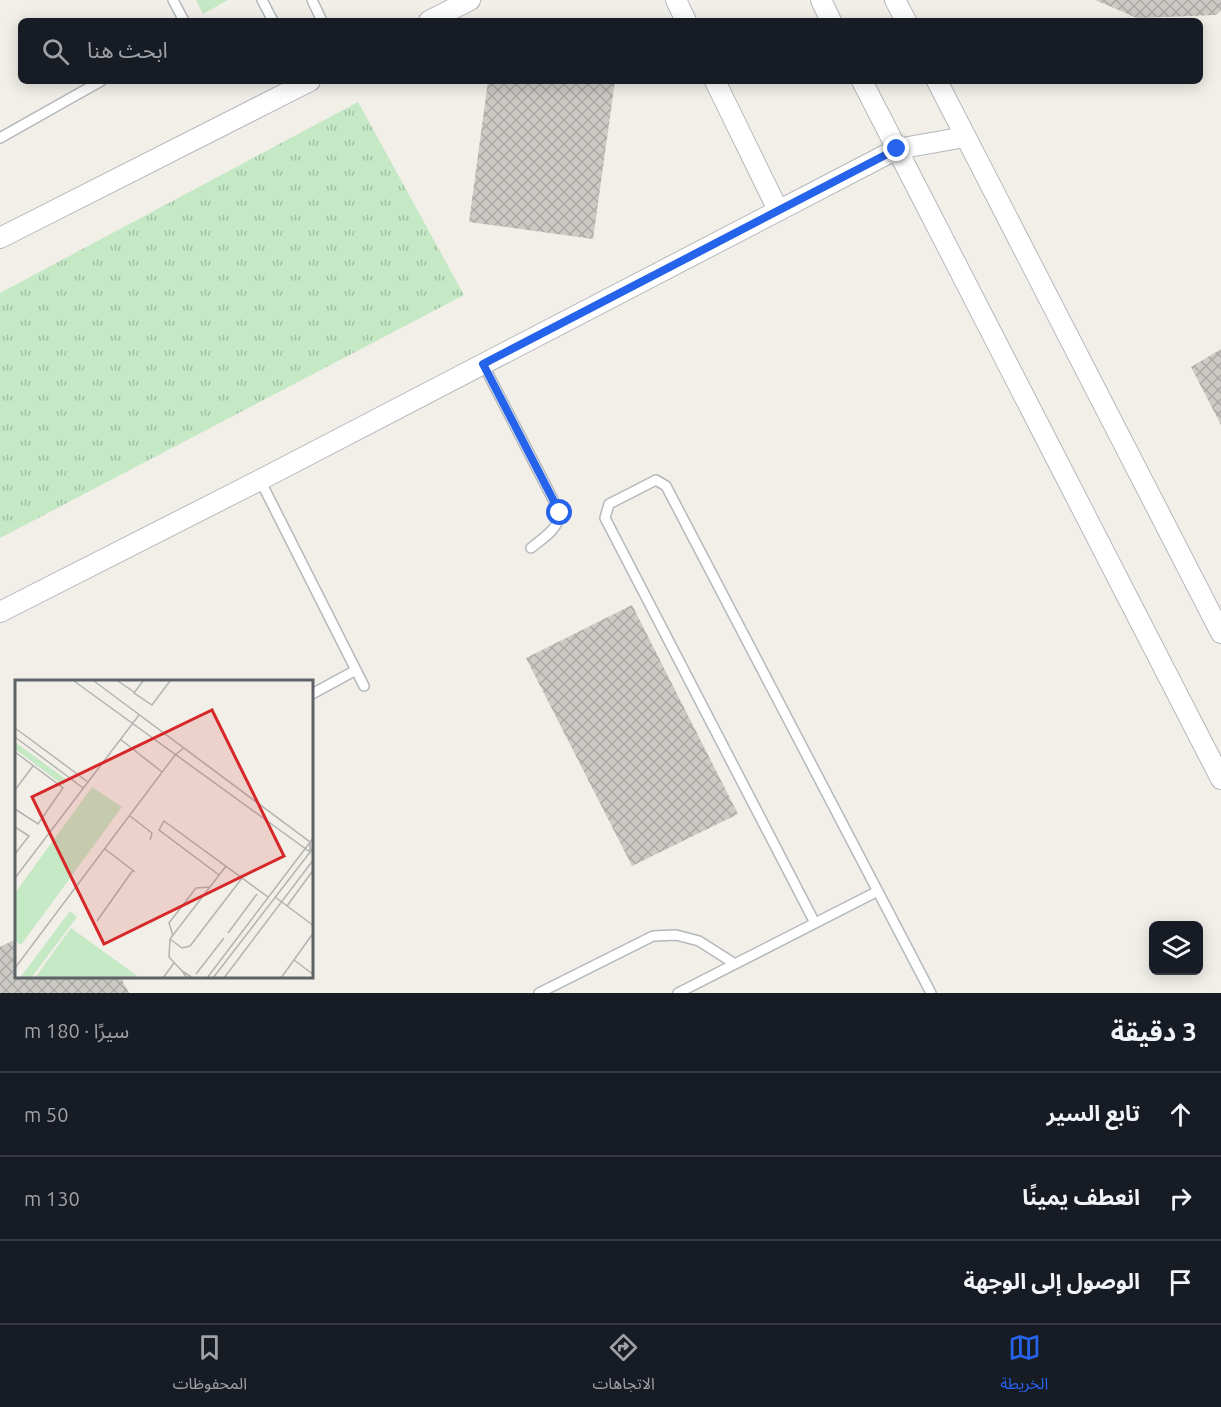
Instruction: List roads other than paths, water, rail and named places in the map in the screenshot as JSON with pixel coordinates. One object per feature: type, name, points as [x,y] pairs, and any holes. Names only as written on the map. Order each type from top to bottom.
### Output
[{"type":"street","points":[[435,18],[470,0]]},
{"type":"street","points":[[676,0],[685,18]]},
{"type":"street","points":[[821,0],[830,18]]},
{"type":"street","points":[[895,0],[904,18]]},
{"type":"street","points":[[0,238],[303,84]]},
{"type":"street","points":[[716,84],[778,210]]},
{"type":"street","points":[[864,84],[1221,780]]},
{"type":"street","points":[[939,84],[1221,633]]},
{"type":"street","points":[[0,612],[261,480],[897,149],[965,136]]},
{"type":"lane","points":[[173,0],[182,18]]},
{"type":"lane","points":[[262,0],[271,18]]},
{"type":"lane","points":[[312,0],[321,18]]},
{"type":"lane","points":[[0,138],[96,84]]},
{"type":"lane","points":[[483,364],[560,513],[559,522],[554,529],[531,548]]},
{"type":"lane","points":[[261,480],[364,686]]},
{"type":"lane","points":[[816,923],[605,518],[609,504],[656,480],[666,486],[931,993]]},
{"type":"lane","points":[[314,693],[356,670]]},
{"type":"lane","points":[[678,993],[878,891]]},
{"type":"lane","points":[[539,993],[653,936],[676,935],[699,941],[735,964]]}]
